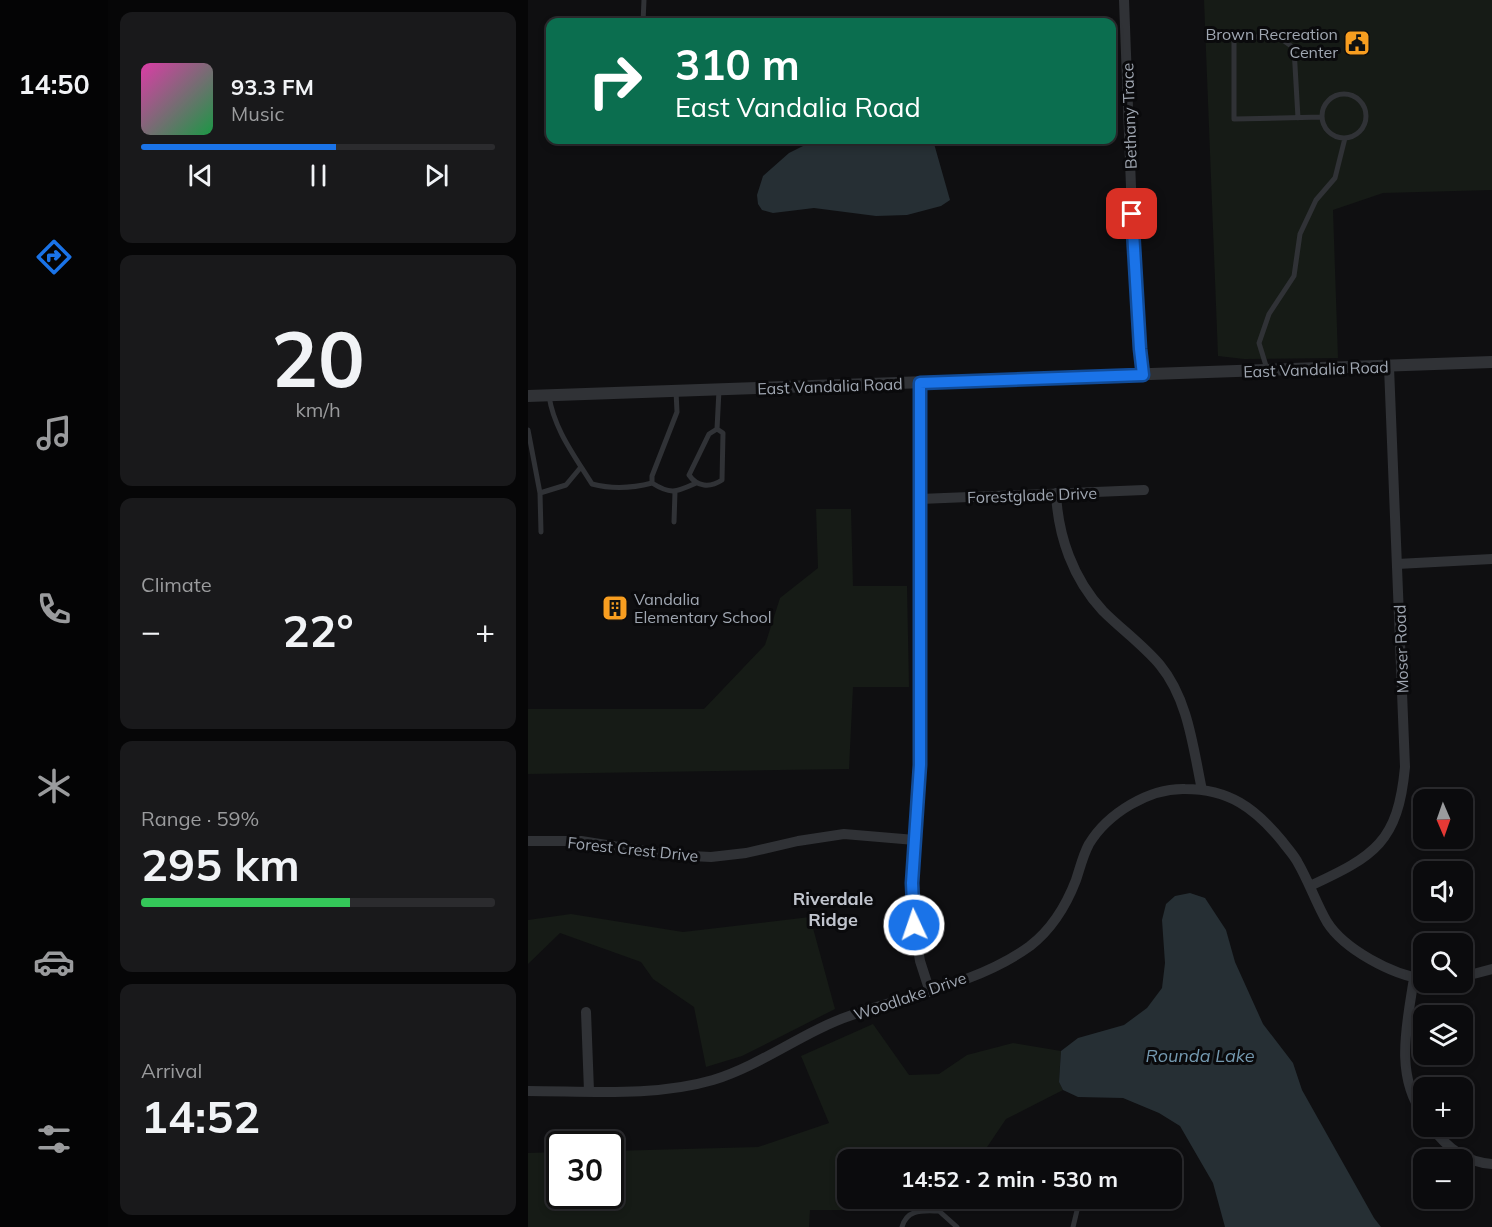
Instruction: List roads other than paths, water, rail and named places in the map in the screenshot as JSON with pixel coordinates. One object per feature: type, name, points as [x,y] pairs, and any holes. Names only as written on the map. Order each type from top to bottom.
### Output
[{"type":"street","name":"Bethany Trace","points":[[1124,0],[1132,214],[1143,375]]},
{"type":"street","name":"East Vandalia Road","points":[[528,396],[1492,362]]},
{"type":"street","name":"Moser Road","points":[[1310,886],[1347,869],[1372,851],[1387,834],[1398,810],[1405,767],[1389,367]]},
{"type":"street","points":[[920,383],[920,765],[912,883],[914,925],[920,961],[930,992]]},
{"type":"street","name":"Forestglade Drive","points":[[920,499],[1144,490]]},
{"type":"street","points":[[1056,494],[1057,515],[1065,547],[1081,582],[1101,609],[1160,665],[1176,690],[1188,722],[1202,789]]},
{"type":"street","points":[[1397,564],[1492,559]]},
{"type":"street","name":"Woodlake Drive","points":[[528,1091],[632,1090],[672,1087],[714,1080],[850,1016],[930,992],[993,966],[1028,947],[1052,927],[1072,891],[1089,844],[1106,824],[1125,807],[1154,795],[1181,788],[1220,793],[1243,803],[1267,823],[1296,859],[1328,924],[1351,946],[1380,966],[1413,976]]},
{"type":"street","name":"Forest Crest Drive","points":[[528,842],[581,842],[670,855],[711,856],[746,853],[798,841],[844,834],[915,840]]},
{"type":"street","points":[[1473,974],[1492,969]]},
{"type":"street","points":[[1413,1099],[1405,1071],[1405,1035],[1415,993]]},
{"type":"street","points":[[586,1012],[589,1091]]},
{"type":"street","points":[[1441,1137],[1456,1153],[1476,1163],[1492,1164]]},
{"type":"lane","points":[[643,18],[644,0]]},
{"type":"lane","points":[[1298,118],[1294,48],[1277,36],[1234,38],[1234,119],[1298,118],[1322,117]]},
{"type":"lane","points":[[1349,95],[1362,102],[1366,115],[1363,129],[1352,137],[1345,138],[1331,134],[1322,117],[1324,107],[1335,97],[1349,95]]},
{"type":"lane","points":[[1268,370],[1259,343],[1269,314],[1294,276],[1300,234],[1316,200],[1335,178],[1345,138]]},
{"type":"lane","points":[[717,429],[719,390]]},
{"type":"lane","points":[[652,483],[652,476],[678,412],[676,391]]},
{"type":"lane","points":[[549,396],[552,416],[592,483],[601,486],[636,487],[652,483],[675,492],[696,483]]},
{"type":"lane","points":[[528,429],[540,493],[541,532]]},
{"type":"lane","points":[[717,429],[723,433],[722,480],[711,486],[703,486],[696,483],[689,475],[709,434],[717,429]]},
{"type":"lane","points":[[540,493],[566,485],[581,467]]},
{"type":"lane","points":[[674,522],[675,492]]},
{"type":"lane","points":[[1073,1227],[1077,1209]]},
{"type":"lane","points":[[902,1227],[904,1220],[915,1211],[939,1210],[957,1227]]},
{"type":"water","points":[[807,144],[934,144],[950,200],[941,206],[907,215],[876,216],[814,208],[773,213],[762,210],[758,204],[757,195],[763,176],[789,153]]},
{"type":"water","name":"Rounda Lake","points":[[1190,893],[1205,898],[1226,930],[1235,962],[1263,1024],[1293,1063],[1302,1090],[1381,1227],[1225,1227],[1213,1183],[1180,1126],[1159,1113],[1123,1098],[1078,1097],[1063,1090],[1059,1082],[1061,1051],[1078,1038],[1124,1025],[1147,1008],[1162,988],[1165,963],[1162,920],[1166,904],[1175,896]]},
{"type":"place","name":"Brown Recreation Center","points":[[1357,43]]},
{"type":"place","name":"Vandalia Elementary School","points":[[615,608]]},
{"type":"district","name":"Riverdale Ridge","points":[[833,909]]}]
